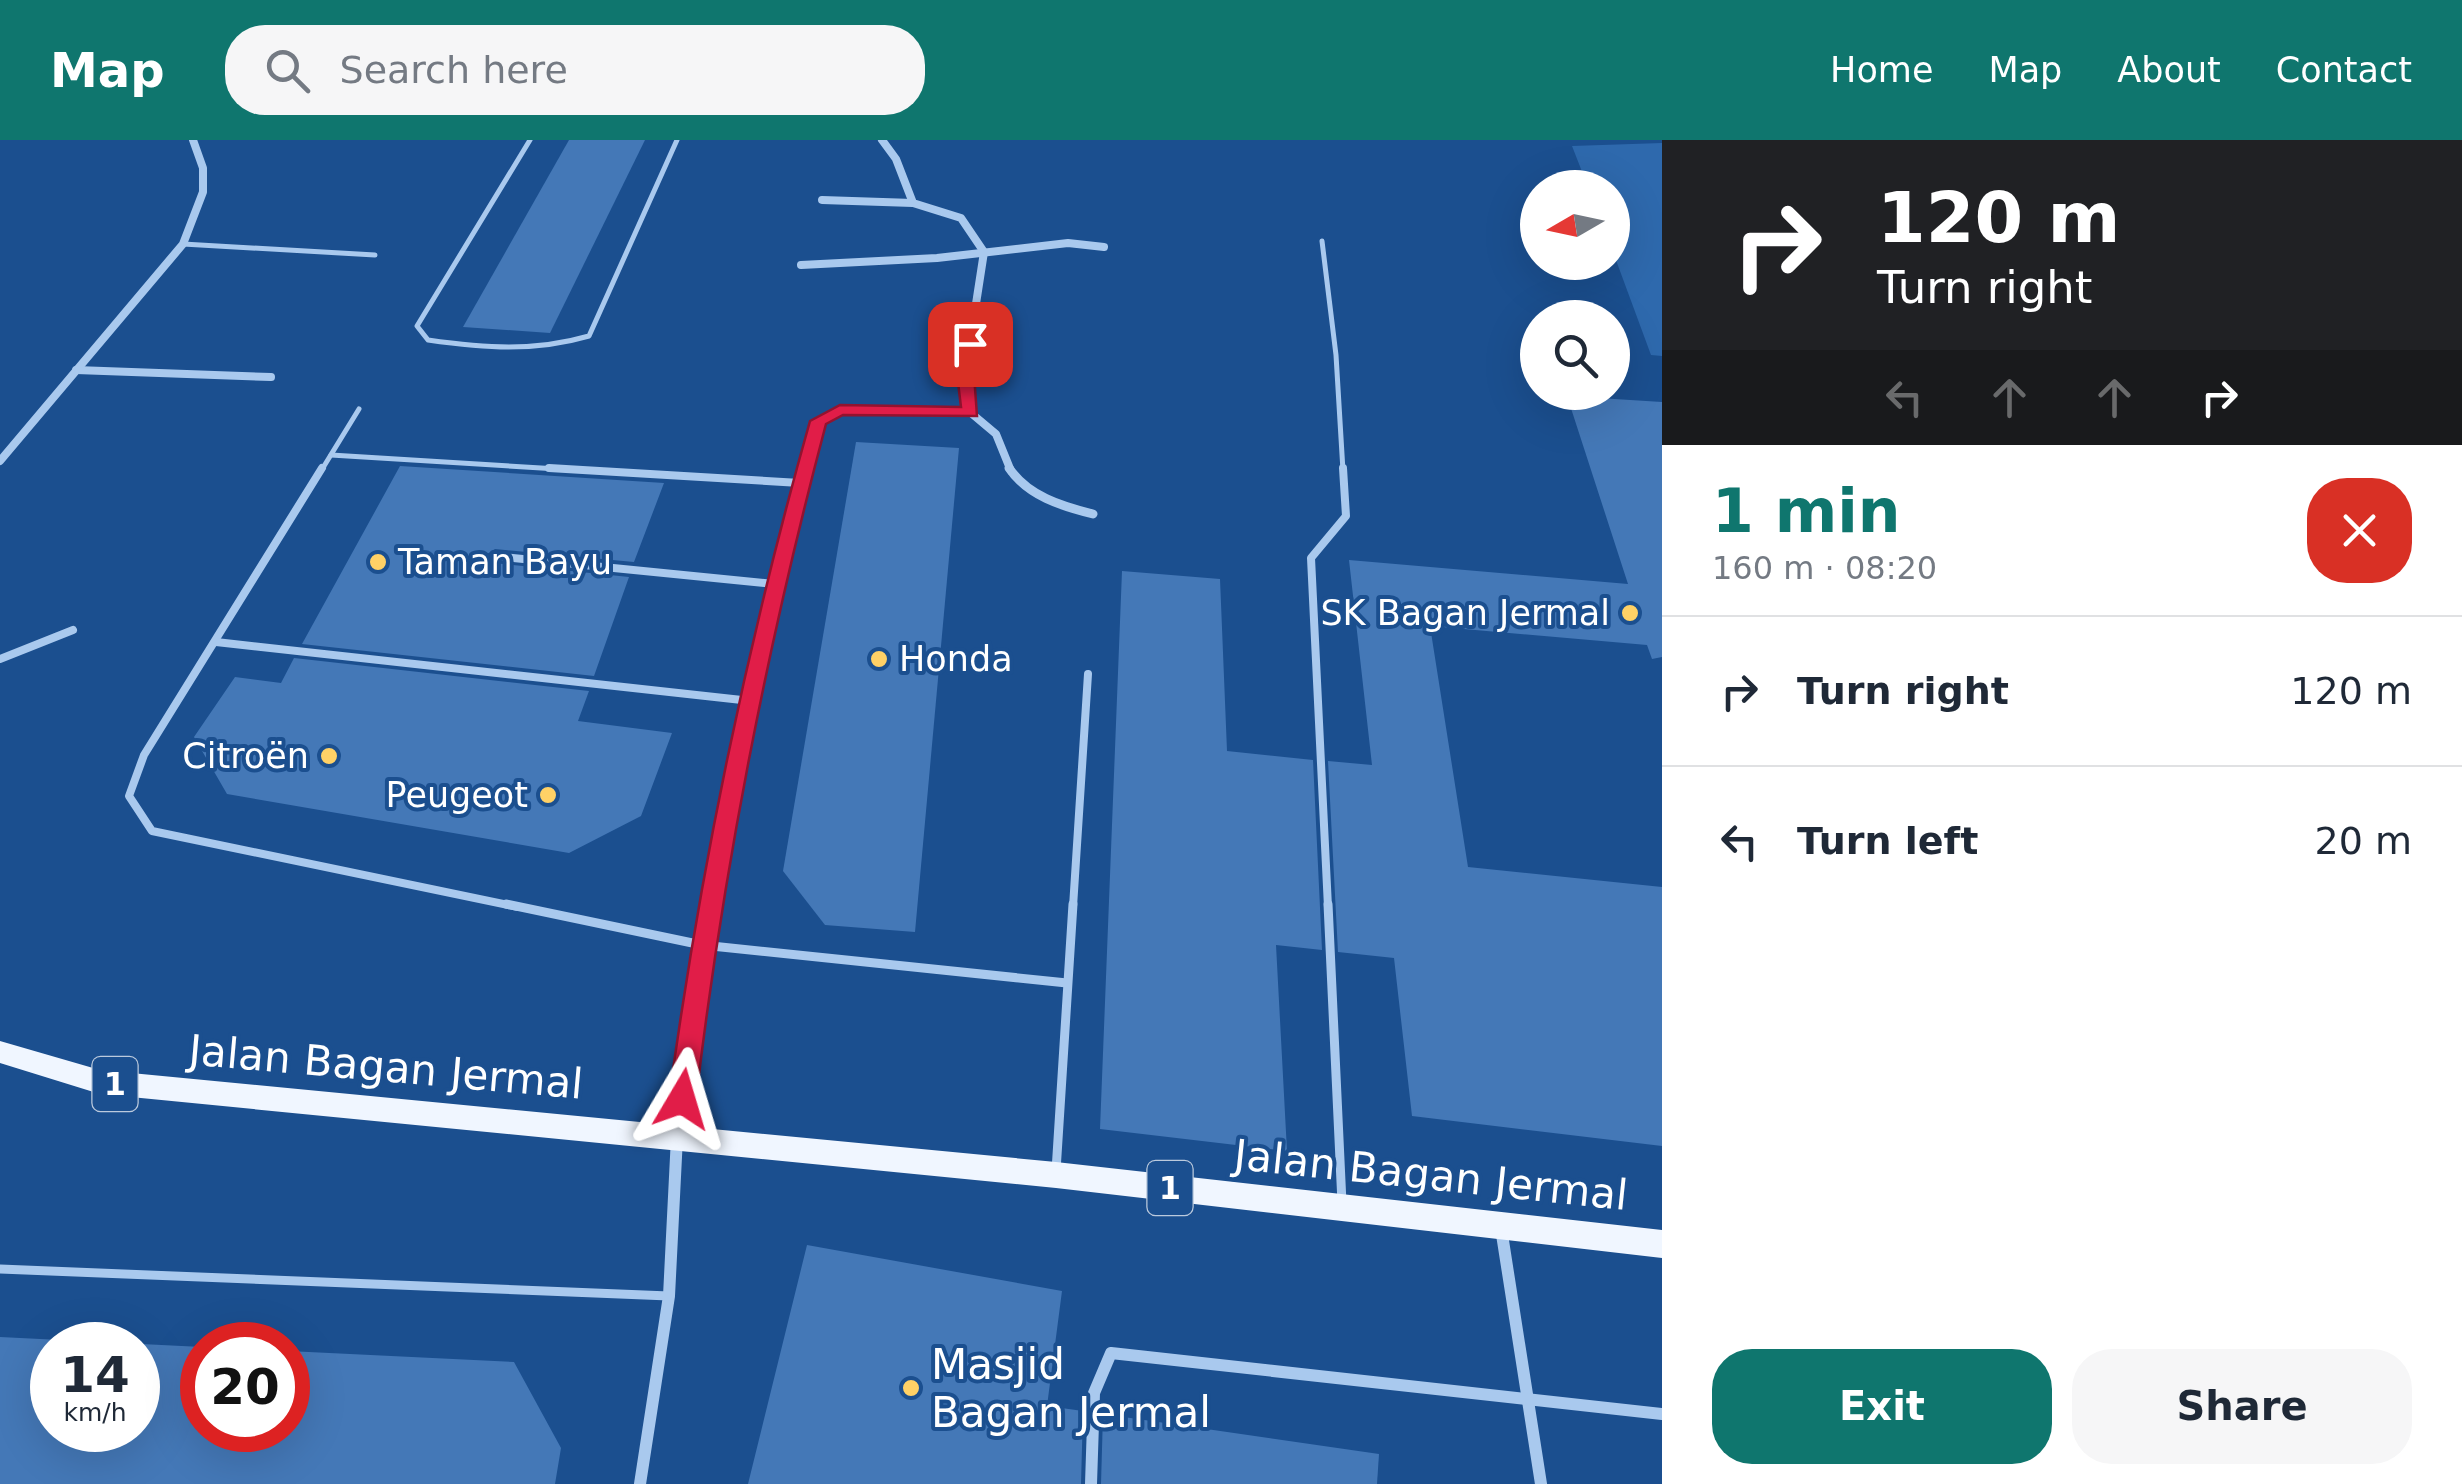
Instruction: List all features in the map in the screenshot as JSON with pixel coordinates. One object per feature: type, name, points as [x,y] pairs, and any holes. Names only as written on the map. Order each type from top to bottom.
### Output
[{"type":"main road","name":"Jalan Bagan Jermal","points":[[0,1052],[100,1082],[1056,1175],[1662,1244]]},
{"type":"street","points":[[0,461],[184,244],[202,202],[207,168],[193,140]]},
{"type":"street","points":[[882,140],[896,159],[913,203]]},
{"type":"street","points":[[822,200],[913,203],[961,218],[984,252],[965,374],[971,413]]},
{"type":"street","points":[[801,265],[1068,243],[1104,248]]},
{"type":"street","points":[[76,370],[271,377]]},
{"type":"street","points":[[840,410],[971,413],[996,434],[1005,462],[1020,484],[1059,505],[1093,514]]},
{"type":"street","points":[[640,1484],[669,1296],[678,1137]]},
{"type":"street","points":[[1501,1226],[1542,1484]]},
{"type":"street","points":[[1091,1484],[1094,1393],[1112,1353],[1662,1414]]},
{"type":"lane","points":[[530,140],[417,326],[428,340],[480,348],[550,349],[590,336],[676,140]]},
{"type":"lane","points":[[1322,241],[1336,355],[1346,516],[1311,558],[1343,1207]]},
{"type":"lane","points":[[184,244],[376,255]]},
{"type":"lane","points":[[359,410],[144,755],[129,796],[152,831],[702,945],[1067,983]]},
{"type":"lane","points":[[678,1137],[702,945],[774,584],[818,421],[840,410]]},
{"type":"lane","points":[[331,454],[800,483]]},
{"type":"lane","points":[[494,556],[774,584]]},
{"type":"lane","points":[[0,659],[74,630]]},
{"type":"lane","points":[[216,642],[751,701]]},
{"type":"lane","points":[[1056,1175],[1088,674]]},
{"type":"lane","points":[[0,1269],[669,1296]]},
{"type":"shaded area","points":[[1662,143],[1662,356],[1651,355],[1623,280],[1630,280],[1630,170],[1581,170],[1572,146]]},
{"type":"building","points":[[569,140],[645,140],[550,333],[463,327]]},
{"type":"building","points":[[1630,400],[1662,402],[1662,657],[1652,659],[1647,645],[1430,626],[1468,867],[1662,887],[1662,1146],[1412,1116],[1394,958],[1338,952],[1328,761],[1372,765],[1349,560],[1628,584],[1572,410],[1630,410]]},
{"type":"building","name":"Honda","points":[[856,442],[959,448],[915,932],[825,925],[783,871]]},
{"type":"building","name":"Taman Bayu","points":[[400,466],[664,483],[634,562],[495,549],[487,554],[493,563],[629,577],[594,676],[302,644]]},
{"type":"building","points":[[1122,571],[1220,579],[1227,751],[1313,760],[1322,950],[1276,945],[1287,1151],[1100,1129]]},
{"type":"building","points":[[294,658],[589,691],[578,721],[672,733],[641,816],[569,853],[227,794],[194,737],[235,677],[281,683]]},
{"type":"building","name":"Masjid Bagan Jermal","points":[[807,1245],[1062,1291],[1047,1406],[1083,1411],[1081,1484],[748,1484]]},
{"type":"building","points":[[0,1337],[30,1338],[30,1452],[160,1452],[160,1345],[180,1346],[180,1452],[310,1452],[310,1352],[514,1362],[561,1448],[555,1484],[0,1484]]},
{"type":"building","points":[[1103,1414],[1379,1454],[1377,1484],[1101,1484]]},
{"type":"place","name":"Taman Bayu","points":[[378,562]]},
{"type":"place","name":"SK Bagan Jermal","points":[[1630,613]]},
{"type":"place","name":"Honda","points":[[879,659]]},
{"type":"place","name":"Citroën","points":[[329,756]]},
{"type":"place","name":"Peugeot","points":[[548,795]]},
{"type":"place","name":"Masjid Bagan Jermal","points":[[911,1388]]},
{"type":"route","points":[[682,1099],[702,945],[774,584],[818,421],[840,410],[971,413],[965,374],[970,344]]}]
